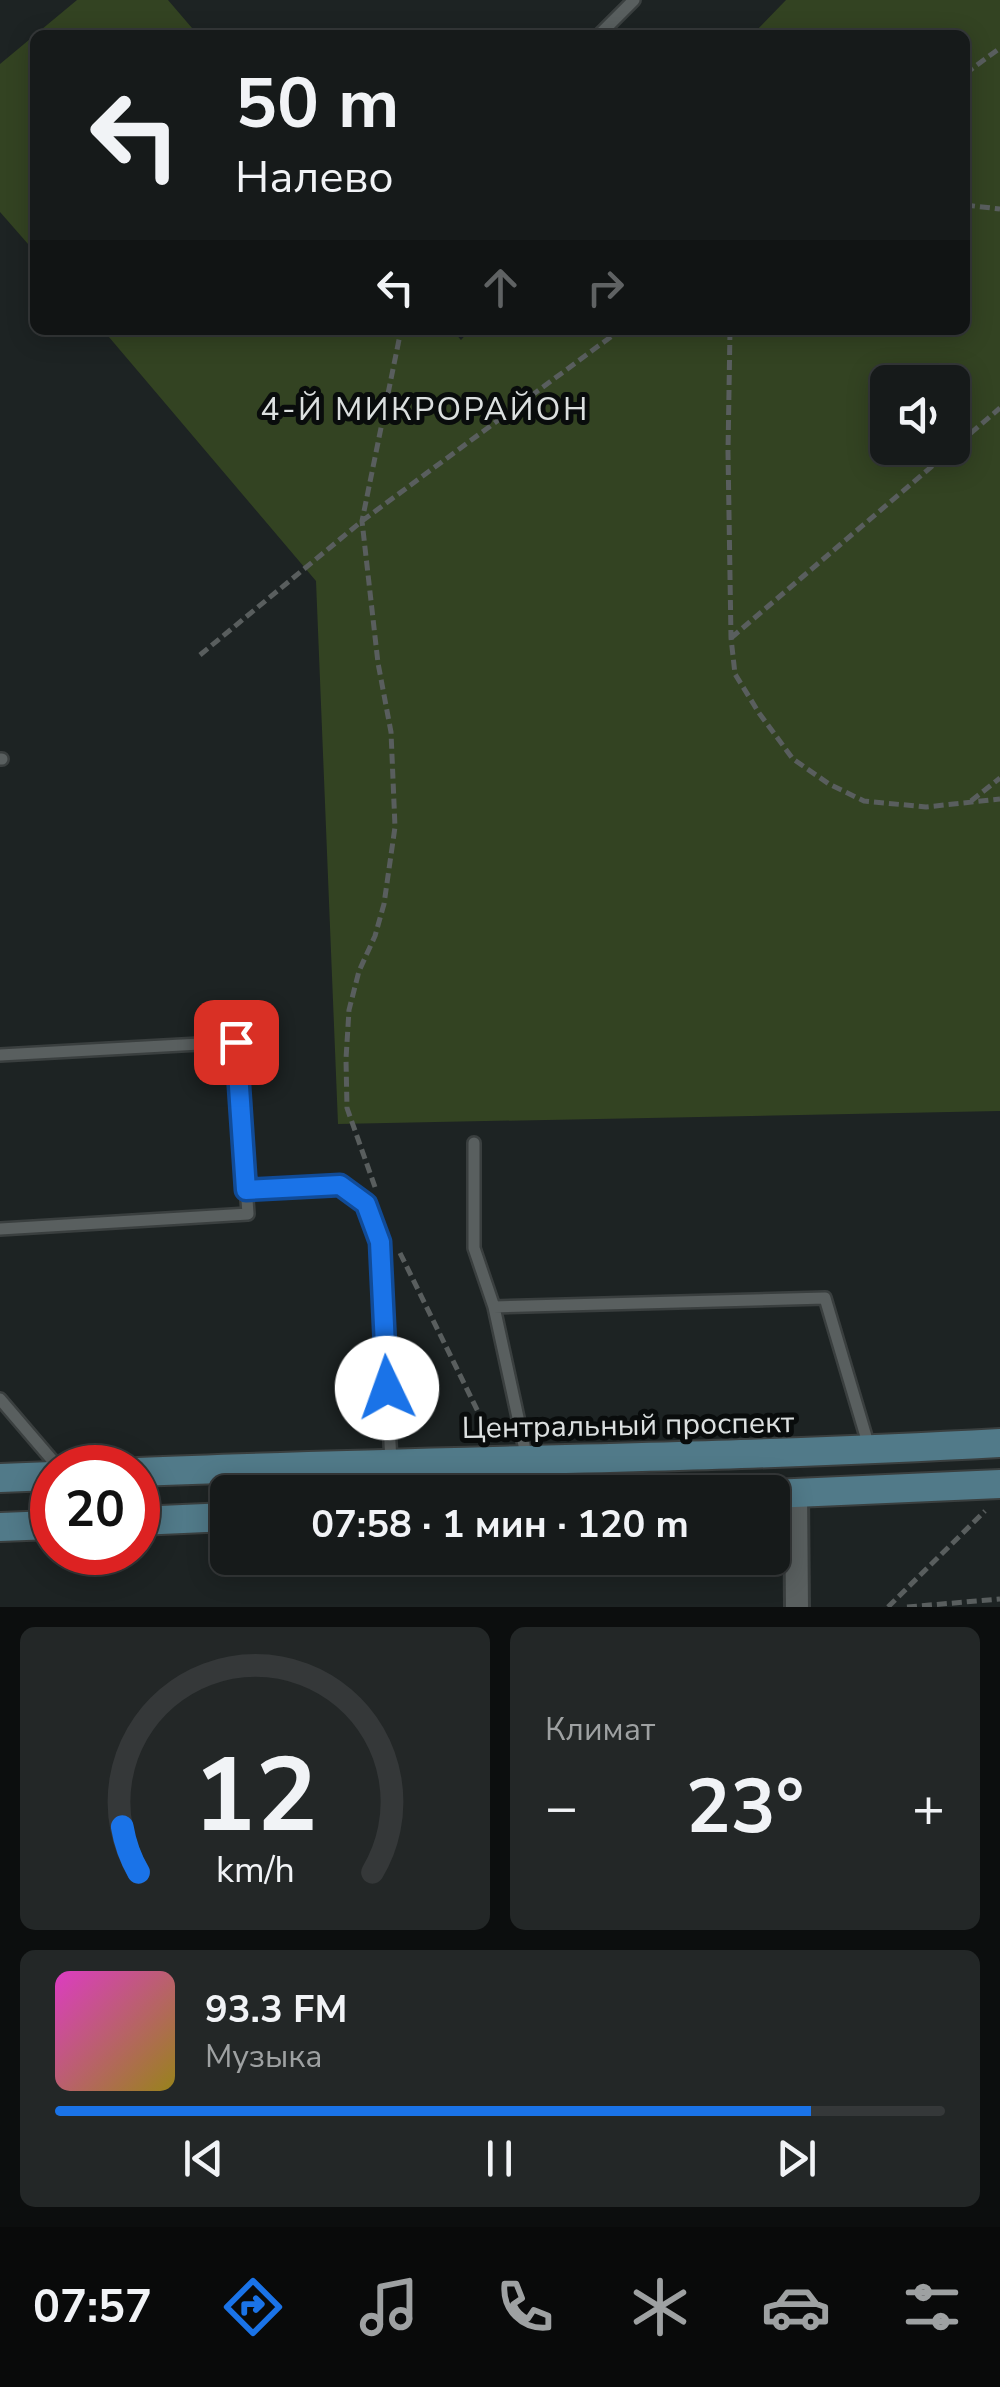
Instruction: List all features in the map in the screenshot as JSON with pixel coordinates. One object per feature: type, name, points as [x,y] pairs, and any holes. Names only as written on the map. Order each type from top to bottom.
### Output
[{"type":"main road","name":"Центральный проспект","points":[[160,1471],[797,1454],[1000,1443]]},
{"type":"main road","points":[[790,1476],[797,1454]]},
{"type":"main road","points":[[0,1478],[30,1477]]},
{"type":"main road","points":[[790,1494],[997,1493]]},
{"type":"main road","points":[[160,1520],[210,1519]]},
{"type":"main road","points":[[0,1527],[30,1526]]},
{"type":"street","points":[[790,1546],[797,1607]]},
{"type":"lane","points":[[603,30],[634,0]]},
{"type":"lane","points":[[0,1055],[236,1042],[248,1214],[0,1230]]},
{"type":"lane","points":[[474,1143],[474,1248],[494,1307],[527,1460]]},
{"type":"lane","points":[[246,1190],[340,1185],[366,1204],[380,1242],[391,1462]]},
{"type":"lane","points":[[494,1307],[825,1298],[870,1450]]},
{"type":"lane","points":[[0,1399],[39,1445]]},
{"type":"path","points":[[970,70],[1000,48]]},
{"type":"path","points":[[970,206],[1000,209]]},
{"type":"path","points":[[381,1203],[347,1108],[349,1010],[384,904],[394,827],[391,732],[378,664],[362,521],[400,335]]},
{"type":"path","points":[[200,656],[362,521],[613,335]]},
{"type":"path","points":[[730,335],[728,452],[735,674],[793,759],[828,784],[864,801],[926,807],[1000,799]]},
{"type":"path","points":[[731,638],[1000,408]]},
{"type":"path","points":[[968,803],[1000,778]]},
{"type":"path","points":[[400,1253],[494,1444]]},
{"type":"path","points":[[888,1607],[997,1493]]},
{"type":"path","points":[[907,1607],[1000,1599]]},
{"type":"green space","points":[[77,0],[168,0],[194,30],[41,30]]},
{"type":"green space","points":[[786,0],[1000,0],[1000,1111],[338,1124],[316,581],[107,335],[456,335],[461,340],[466,335],[970,335],[970,30],[757,30]]},
{"type":"green space","points":[[30,39],[30,246],[0,212],[0,64]]},
{"type":"district","name":"4-Й МИКРОРАЙОН","points":[[425,409]]},
{"type":"route","points":[[236,1042],[246,1190],[340,1185],[366,1204],[380,1242],[387,1388]]}]
